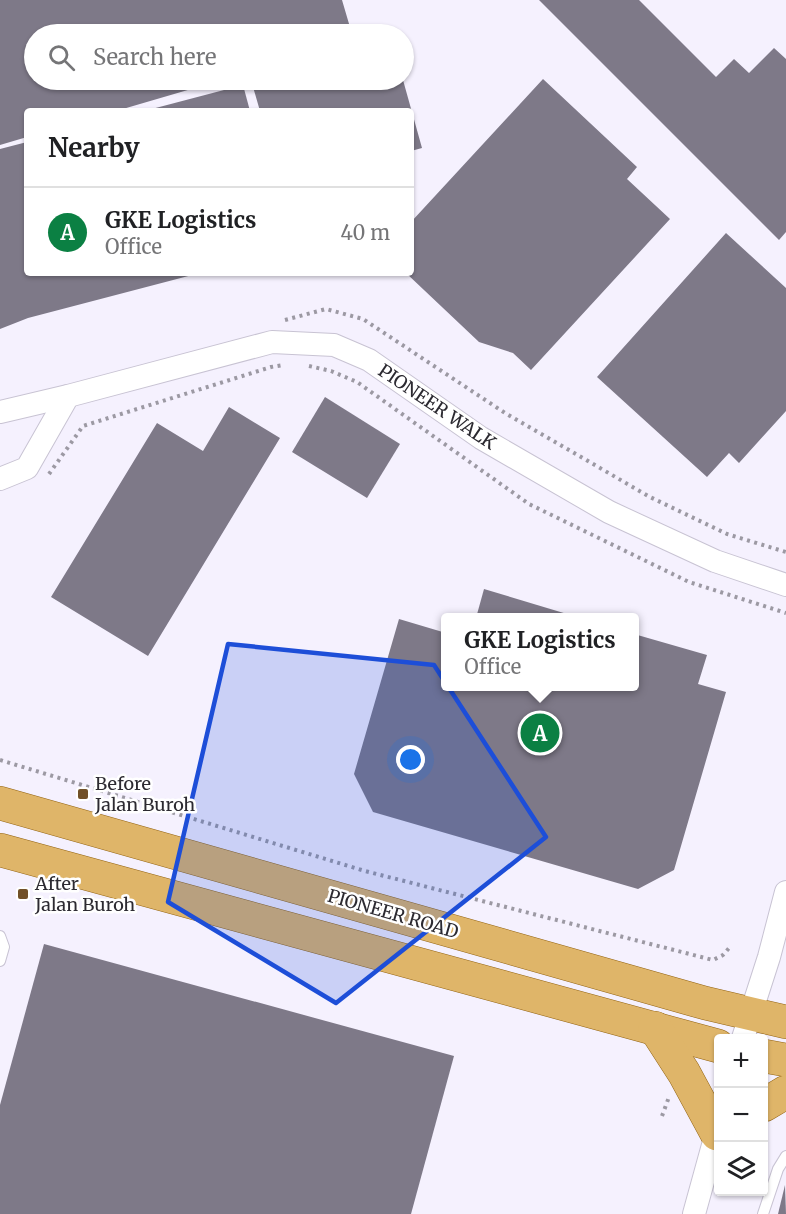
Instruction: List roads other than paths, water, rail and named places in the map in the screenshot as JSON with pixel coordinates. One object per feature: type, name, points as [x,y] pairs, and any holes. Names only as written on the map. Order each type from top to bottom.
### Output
[{"type":"main road","name":"PIONEER ROAD","points":[[0,803],[705,1003],[747,1026],[786,1022]]},
{"type":"main road","points":[[0,850],[714,1045]]},
{"type":"main road","points":[[655,1028],[684,1072],[714,1125]]},
{"type":"main road","points":[[768,1057],[786,1060]]},
{"type":"main road","points":[[768,1103],[786,1092]]},
{"type":"street","name":"PIONEER WALK","points":[[0,412],[272,342],[334,345],[369,360],[481,438],[609,512],[715,561],[786,585]]},
{"type":"street","points":[[0,479],[27,468],[68,396]]},
{"type":"street","points":[[747,1026],[769,957],[786,892]]},
{"type":"street","points":[[694,1214],[715,1142]]},
{"type":"lane","points":[[0,936],[4,942],[0,961]]},
{"type":"lane","points":[[763,1214],[778,1169],[786,1156]]},
{"type":"place","name":"GKE Logistics","points":[[540,733]]},
{"type":"place","name":"Before Jalan Buroh","points":[[83,794]]},
{"type":"place","name":"After Jalan Buroh","points":[[23,894]]}]
